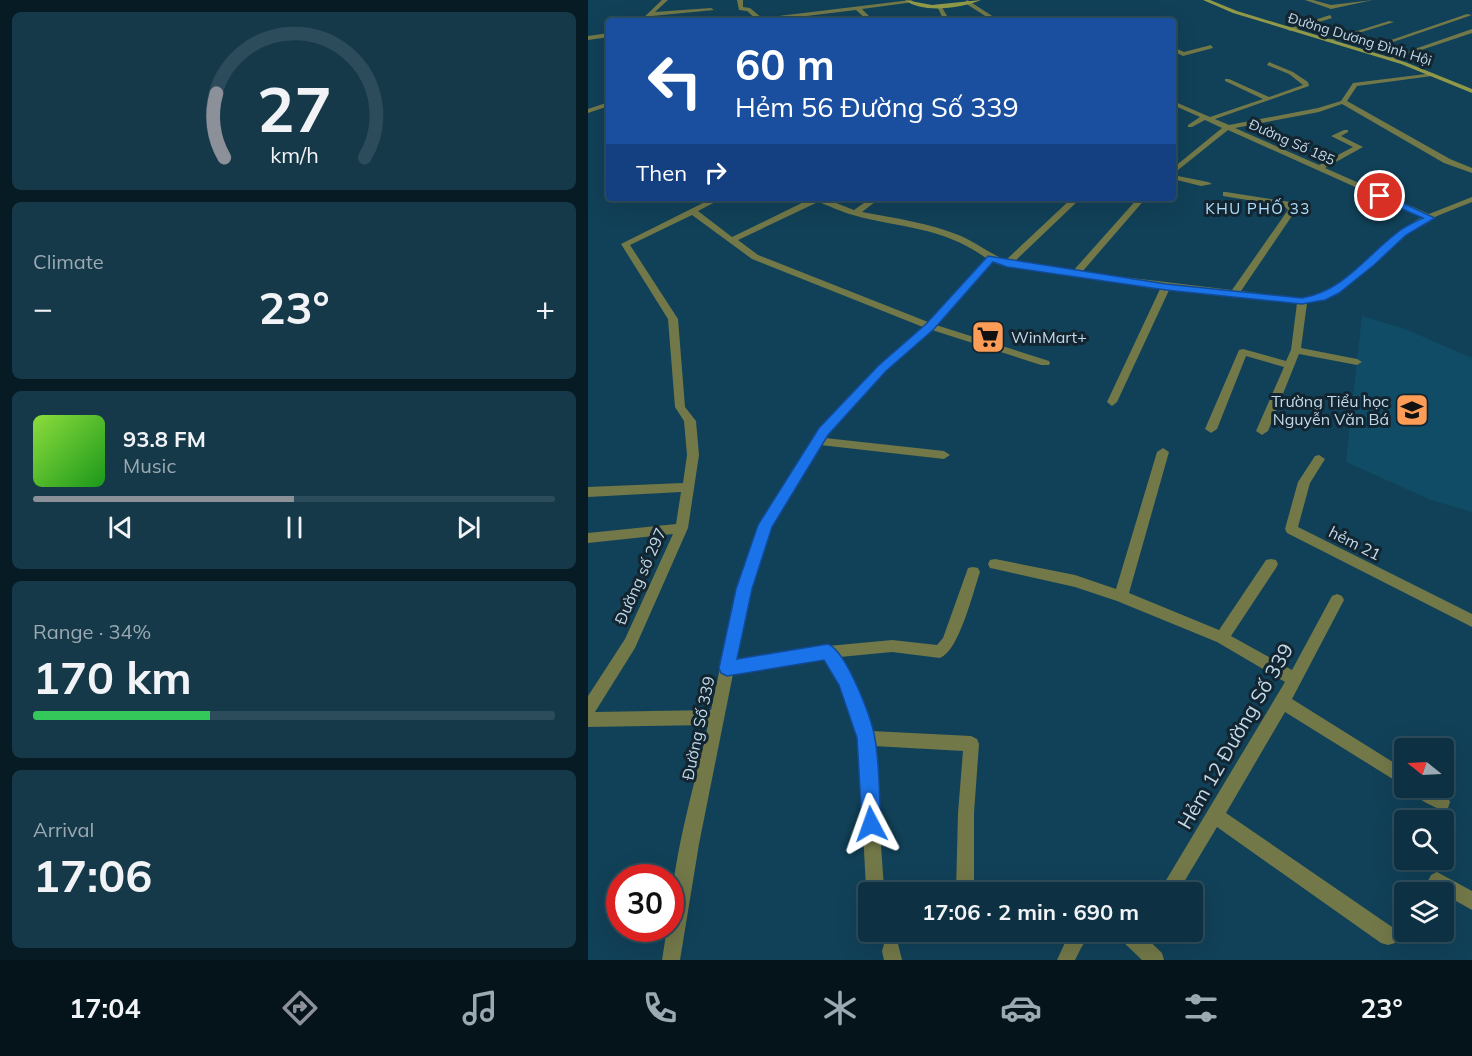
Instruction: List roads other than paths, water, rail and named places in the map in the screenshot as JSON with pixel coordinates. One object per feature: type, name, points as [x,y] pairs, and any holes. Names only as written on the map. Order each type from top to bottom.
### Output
[{"type":"street","points":[[646,18],[665,0]]},
{"type":"street","points":[[778,18],[909,1],[925,6],[940,6],[978,0]]},
{"type":"street","name":"Đường Dương Đình Hội","points":[[1206,0],[1235,12],[1389,59],[1472,91]]},
{"type":"street","points":[[1308,0],[1328,7],[1368,0]]},
{"type":"street","points":[[748,1],[740,1],[741,9],[748,9],[759,18]]},
{"type":"street","points":[[967,2],[992,18]]},
{"type":"street","points":[[940,6],[946,18]]},
{"type":"street","points":[[856,8],[868,18]]},
{"type":"street","points":[[651,14],[711,10]]},
{"type":"street","points":[[1362,51],[1469,15]]},
{"type":"street","points":[[1290,29],[1330,17]]},
{"type":"street","points":[[1328,41],[1391,22]]},
{"type":"street","points":[[1389,59],[1472,31]]},
{"type":"street","points":[[588,38],[606,35]]},
{"type":"street","points":[[1456,36],[1472,41]]},
{"type":"street","points":[[1176,51],[1183,54],[1211,47]]},
{"type":"street","points":[[1190,126],[1207,118],[1306,86],[1306,83],[1291,73],[1269,64]]},
{"type":"street","points":[[1176,170],[1226,128],[1319,110],[1343,102],[1355,84],[1431,74]]},
{"type":"street","points":[[1227,80],[1269,99]]},
{"type":"street","points":[[1343,102],[1447,161],[1472,171]]},
{"type":"street","points":[[588,111],[606,105]]},
{"type":"street","name":"Đường Số 185","points":[[1176,105],[1431,218]]},
{"type":"street","points":[[1318,169],[1359,147],[1335,136],[1346,131]]},
{"type":"street","points":[[1176,178],[1208,184]]},
{"type":"street","points":[[1226,195],[1287,204],[1292,210],[1234,294]]},
{"type":"street","points":[[824,201],[855,213],[942,231],[975,245],[991,258],[1007,264],[1166,287],[1302,301],[1321,298],[1335,291],[1371,263],[1402,233],[1472,199]]},
{"type":"street","name":"Đường số 297","points":[[588,710],[630,643],[682,528],[693,455],[690,421],[680,408],[673,319],[625,244],[714,201]]},
{"type":"street","points":[[732,240],[810,201]]},
{"type":"street","points":[[855,213],[872,201]]},
{"type":"street","points":[[1007,264],[1074,201]]},
{"type":"street","points":[[1075,274],[1139,201]]},
{"type":"street","points":[[692,212],[755,257],[930,326],[1045,363]]},
{"type":"street","name":"Đường Số 339","points":[[670,960],[690,844],[744,589],[765,525],[818,441],[882,368],[930,326],[991,258]]},
{"type":"street","points":[[1112,402],[1166,287]]},
{"type":"street","points":[[1262,431],[1296,350],[1302,301]]},
{"type":"street","points":[[1296,350],[1357,362]]},
{"type":"street","points":[[1211,429],[1243,352],[1288,365]]},
{"type":"street","points":[[818,441],[944,455]]},
{"type":"street","points":[[1121,596],[1163,452]]},
{"type":"street","name":"hẻm 21","points":[[1319,459],[1304,482],[1291,529],[1472,621]]},
{"type":"street","points":[[588,492],[689,487]]},
{"type":"street","points":[[588,538],[682,528]]},
{"type":"street","points":[[996,564],[1075,581],[1121,596],[1222,638],[1295,680]]},
{"type":"street","points":[[1222,638],[1271,564]]},
{"type":"street","points":[[727,668],[828,652],[892,646],[940,652],[949,642],[973,572]]},
{"type":"street","name":"Hẻm 12 Đường Số 339","points":[[1174,882],[1283,702],[1337,600]]},
{"type":"street","points":[[828,652],[847,682],[866,738],[875,882]]},
{"type":"street","points":[[1283,702],[1394,772]]},
{"type":"street","points":[[588,720],[717,717]]},
{"type":"street","points":[[866,738],[971,744],[964,882]]},
{"type":"street","points":[[1435,798],[1442,802]]},
{"type":"street","points":[[1216,816],[1388,936]]},
{"type":"street","points":[[1437,881],[1472,901]]},
{"type":"street","points":[[1066,960],[1074,942]]},
{"type":"street","points":[[1136,942],[1155,960]]},
{"type":"place","name":"WinMart+","points":[[988,337]]},
{"type":"place","name":"Trường Tiểu học Nguyễn Văn Bá","points":[[1412,410]]},
{"type":"district","name":"KHU PHỐ 33","points":[[1258,208]]}]
